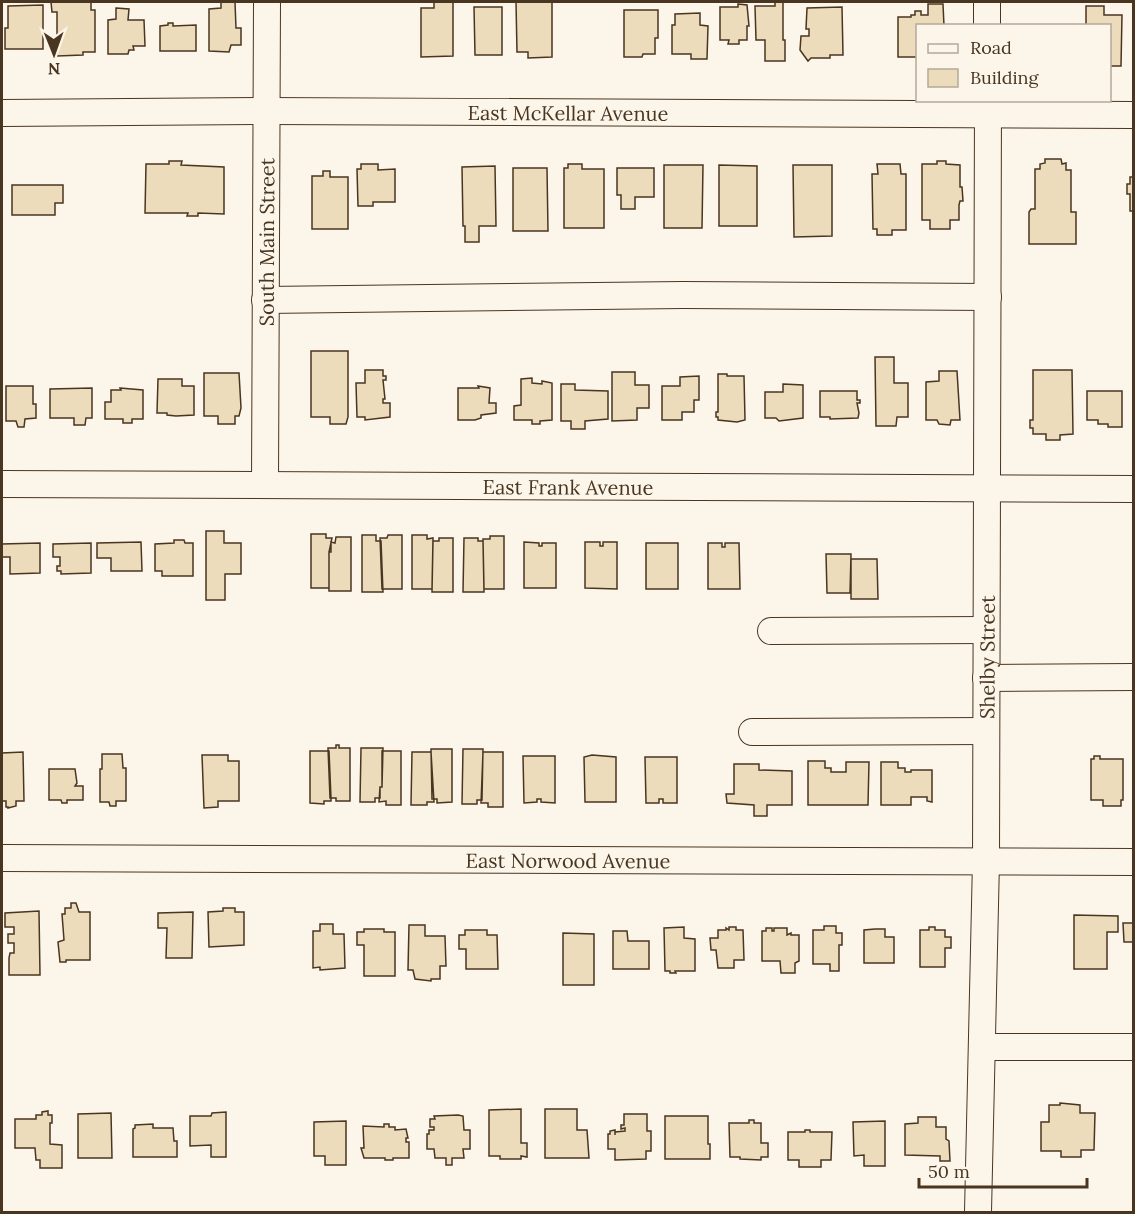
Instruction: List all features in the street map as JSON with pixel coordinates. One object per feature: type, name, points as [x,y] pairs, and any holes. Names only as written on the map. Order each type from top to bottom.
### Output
[{"type":"street","name":"South Main Street","points":[[265,484],[267,2]]},
{"type":"street","points":[[987,2],[987,24]]},
{"type":"street","name":"East McKellar Avenue","points":[[2,113],[988,107],[1134,115]]},
{"type":"street","name":"Shelby Street","points":[[978,1212],[986,861],[988,107]]},
{"type":"street","points":[[266,300],[683,295],[988,297]]},
{"type":"street","name":"East Frank Avenue","points":[[2,484],[1134,489]]},
{"type":"street","points":[[771,631],[986,630]]},
{"type":"street","points":[[986,678],[1134,677]]},
{"type":"street","points":[[752,732],[986,731]]},
{"type":"street","name":"East Norwood Avenue","points":[[2,858],[1134,862]]},
{"type":"street","points":[[982,1047],[1134,1047]]},
{"type":"building","points":[[51,2],[91,2],[91,10],[95,10],[95,52],[57,56],[57,12],[52,12]]},
{"type":"building","points":[[221,2],[235,2],[236,28],[241,28],[241,45],[231,45],[229,52],[209,51],[209,9],[221,8]]},
{"type":"building","points":[[434,2],[453,2],[453,56],[421,57],[421,8],[434,8]]},
{"type":"building","points":[[516,2],[552,2],[552,57],[528,58],[528,52],[517,52]]},
{"type":"building","points":[[775,2],[783,2],[785,61],[765,61],[765,40],[756,40],[755,6],[775,6]]},
{"type":"building","points":[[738,4],[747,5],[749,26],[747,26],[747,40],[739,40],[739,44],[728,44],[729,40],[720,40],[720,7],[738,7]]},
{"type":"building","points":[[928,4],[943,4],[944,24],[916,24],[916,57],[898,57],[898,17],[911,17],[915,15],[915,11],[921,11],[921,15],[928,15]]},
{"type":"building","points":[[43,5],[43,49],[5,49],[8,6]]},
{"type":"building","points":[[1086,6],[1104,6],[1104,15],[1122,15],[1121,66],[1111,66],[1111,24],[1086,24]]},
{"type":"building","points":[[474,7],[502,7],[502,55],[475,55]]},
{"type":"building","points":[[842,7],[843,55],[811,58],[808,61],[800,50],[801,36],[809,36],[809,29],[806,29],[807,8]]},
{"type":"building","points":[[116,8],[129,9],[128,20],[144,20],[145,46],[133,46],[134,50],[129,50],[128,54],[108,54],[108,20],[116,19]]},
{"type":"building","points":[[624,10],[658,10],[658,38],[655,38],[655,54],[624,57]]},
{"type":"building","points":[[700,13],[700,25],[708,26],[707,59],[691,59],[691,54],[672,54],[672,25],[675,25],[675,14]]},
{"type":"building","points":[[168,23],[173,23],[173,26],[196,25],[196,51],[160,51],[160,26],[168,25]]},
{"type":"building","points":[[1045,159],[1061,159],[1062,164],[1066,163],[1066,170],[1071,170],[1071,212],[1076,212],[1076,244],[1029,244],[1029,212],[1035,209],[1035,169],[1040,169],[1040,164],[1045,163]]},
{"type":"building","points":[[169,161],[182,161],[181,165],[224,167],[224,214],[198,213],[198,216],[187,216],[188,213],[145,213],[146,164],[169,164]]},
{"type":"building","points":[[937,161],[960,165],[960,187],[962,187],[963,201],[960,201],[959,205],[959,220],[950,220],[950,229],[930,229],[930,220],[922,220],[922,164],[937,164]]},
{"type":"building","points":[[361,164],[378,164],[378,170],[395,169],[395,202],[373,202],[373,206],[358,206],[357,169],[361,169]]},
{"type":"building","points":[[568,164],[582,164],[582,169],[604,169],[604,228],[564,228],[564,168],[568,168]]},
{"type":"building","points":[[877,164],[900,164],[901,174],[906,174],[906,230],[892,230],[892,235],[877,235],[877,229],[873,229],[872,174],[878,174]]},
{"type":"building","points":[[664,165],[703,165],[702,228],[664,228]]},
{"type":"building","points":[[719,165],[757,166],[757,226],[719,226]]},
{"type":"building","points":[[793,165],[832,165],[832,236],[794,237]]},
{"type":"building","points":[[495,166],[496,226],[479,226],[479,242],[465,242],[462,167]]},
{"type":"building","points":[[513,168],[547,168],[548,231],[513,231]]},
{"type":"building","points":[[617,168],[654,168],[654,197],[635,197],[635,209],[621,209],[621,195],[617,195]]},
{"type":"building","points":[[323,171],[330,171],[330,177],[348,177],[348,229],[312,229],[312,176],[323,176]]},
{"type":"building","points":[[1130,177],[1134,177],[1134,211],[1130,211],[1130,194],[1127,194]]},
{"type":"building","points":[[12,185],[63,185],[63,203],[55,203],[55,215],[12,215]]},
{"type":"building","points":[[311,351],[348,351],[348,417],[346,424],[330,424],[330,417],[311,417]]},
{"type":"building","points":[[875,357],[894,357],[894,383],[908,383],[908,417],[897,417],[896,426],[876,426]]},
{"type":"building","points":[[365,370],[383,370],[386,380],[383,380],[385,399],[383,403],[390,403],[390,417],[365,420],[365,417],[357,417],[356,383],[365,383]]},
{"type":"building","points":[[1033,370],[1072,370],[1073,434],[1060,435],[1060,440],[1046,440],[1046,434],[1033,434],[1030,420],[1033,420]]},
{"type":"building","points":[[939,371],[957,371],[960,420],[951,420],[950,425],[939,424],[937,420],[926,420],[926,382],[939,381]]},
{"type":"building","points":[[612,372],[635,372],[635,385],[649,385],[649,408],[637,408],[637,420],[612,421]]},
{"type":"building","points":[[204,373],[239,373],[241,408],[239,416],[235,416],[235,424],[218,424],[218,416],[204,416]]},
{"type":"building","points":[[718,374],[744,376],[745,420],[737,422],[718,420],[716,417]]},
{"type":"building","points":[[699,376],[699,400],[694,400],[694,412],[682,412],[682,420],[662,420],[662,386],[680,386],[680,377]]},
{"type":"building","points":[[532,378],[532,383],[542,384],[542,381],[552,383],[552,420],[540,421],[540,424],[532,424],[532,420],[514,420],[514,406],[521,405],[521,379]]},
{"type":"building","points":[[158,379],[182,379],[182,386],[194,386],[194,415],[176,416],[157,413]]},
{"type":"building","points":[[561,384],[575,384],[575,390],[608,391],[608,419],[585,421],[585,429],[571,429],[571,421],[561,421]]},
{"type":"building","points":[[783,384],[803,385],[803,418],[779,421],[776,418],[765,418],[765,392],[783,392]]},
{"type":"building","points":[[6,386],[33,386],[36,418],[25,419],[24,427],[18,427],[16,421],[6,421]]},
{"type":"building","points":[[478,386],[490,388],[489,403],[496,403],[496,413],[481,415],[481,418],[475,420],[458,420],[458,388],[479,388]]},
{"type":"building","points":[[92,388],[92,418],[86,418],[85,425],[74,425],[74,418],[50,418],[50,389]]},
{"type":"building","points":[[120,388],[143,390],[143,419],[132,419],[132,423],[123,423],[123,419],[105,419],[105,402],[111,402],[111,390],[121,390]]},
{"type":"building","points":[[820,391],[857,391],[857,400],[860,400],[860,403],[857,403],[858,418],[820,417]]},
{"type":"building","points":[[1087,391],[1122,391],[1122,427],[1108,427],[1108,424],[1098,424],[1098,420],[1087,420]]},
{"type":"building","points":[[206,531],[224,531],[224,543],[241,543],[241,574],[225,574],[225,600],[206,600]]},
{"type":"building","points":[[311,534],[326,534],[326,538],[332,538],[329,552],[329,588],[311,588]]},
{"type":"building","points":[[362,535],[376,535],[376,541],[381,541],[383,592],[362,592]]},
{"type":"building","points":[[388,535],[402,535],[402,589],[382,589],[380,538],[387,538]]},
{"type":"building","points":[[412,535],[427,535],[427,539],[433,538],[432,589],[412,589]]},
{"type":"building","points":[[490,536],[504,536],[504,589],[484,589],[483,539],[490,539]]},
{"type":"building","points":[[336,537],[351,537],[351,591],[329,591],[329,552],[331,552],[331,542],[335,543]]},
{"type":"building","points":[[439,538],[453,538],[453,592],[432,592],[433,541],[439,541]]},
{"type":"building","points":[[464,538],[478,538],[478,541],[483,541],[484,592],[463,592]]},
{"type":"building","points":[[174,540],[193,543],[193,576],[162,576],[162,571],[155,571],[155,544],[174,543]]},
{"type":"building","points":[[141,542],[142,571],[111,571],[111,558],[97,558],[97,543]]},
{"type":"building","points":[[524,542],[539,543],[539,546],[542,546],[542,543],[556,543],[556,588],[524,588]]},
{"type":"building","points":[[585,542],[600,542],[600,546],[603,546],[603,542],[617,542],[617,589],[585,588]]},
{"type":"building","points":[[40,543],[40,573],[10,574],[10,557],[2,557],[2,544]]},
{"type":"building","points":[[91,543],[91,573],[61,574],[61,571],[57,571],[57,566],[60,566],[60,557],[53,557],[53,544]]},
{"type":"building","points":[[646,543],[678,543],[678,589],[646,589]]},
{"type":"building","points":[[708,543],[722,543],[722,547],[725,547],[725,543],[739,543],[740,589],[708,589]]},
{"type":"building","points":[[826,554],[851,554],[850,593],[827,593]]},
{"type":"building","points":[[851,559],[877,559],[878,599],[851,599]]},
{"type":"building","points":[[336,745],[339,745],[339,748],[350,748],[350,801],[336,801],[336,798],[330,798],[328,748],[336,748]]},
{"type":"building","points":[[361,748],[383,748],[382,787],[380,787],[380,798],[375,798],[375,802],[360,802]]},
{"type":"building","points":[[431,749],[452,749],[452,802],[437,803],[437,799],[432,799]]},
{"type":"building","points":[[463,749],[483,749],[482,800],[477,800],[477,804],[462,804]]},
{"type":"building","points":[[310,751],[329,751],[331,801],[324,801],[324,804],[310,803]]},
{"type":"building","points":[[382,751],[401,751],[401,805],[386,805],[386,801],[379,802],[380,787],[382,787]]},
{"type":"building","points":[[23,752],[24,801],[16,801],[16,806],[8,808],[6,801],[2,801],[2,753]]},
{"type":"building","points":[[412,752],[431,752],[434,802],[427,802],[427,805],[411,805]]},
{"type":"building","points":[[483,752],[503,752],[503,807],[488,807],[488,803],[481,803]]},
{"type":"building","points":[[102,754],[122,754],[123,768],[126,768],[126,801],[116,801],[116,806],[110,806],[109,802],[100,802]]},
{"type":"building","points":[[202,755],[228,755],[228,761],[239,761],[239,801],[218,801],[218,807],[204,808]]},
{"type":"building","points":[[592,755],[616,757],[616,802],[585,802],[584,757]]},
{"type":"building","points":[[523,756],[555,756],[555,803],[541,802],[541,799],[537,799],[537,802],[524,803]]},
{"type":"building","points":[[1094,756],[1100,756],[1100,759],[1123,759],[1121,806],[1103,806],[1103,800],[1091,800],[1091,759],[1094,759]]},
{"type":"building","points":[[645,757],[677,757],[677,803],[663,803],[663,799],[659,799],[659,803],[646,803]]},
{"type":"building","points":[[808,761],[825,761],[825,768],[831,768],[831,772],[846,772],[846,762],[869,762],[868,805],[808,805]]},
{"type":"building","points":[[881,762],[898,762],[898,768],[905,768],[905,772],[932,770],[932,802],[927,801],[927,797],[911,797],[911,805],[881,805]]},
{"type":"building","points":[[734,764],[759,764],[759,770],[792,771],[792,805],[767,805],[767,816],[754,816],[754,805],[727,803],[726,794],[734,794]]},
{"type":"building","points":[[49,769],[75,769],[77,783],[75,786],[83,786],[83,800],[67,800],[67,803],[62,803],[61,800],[49,800]]},
{"type":"building","points":[[71,903],[76,903],[79,912],[90,912],[90,960],[60,962],[58,942],[64,940],[62,914],[65,914],[65,908],[71,908]]},
{"type":"building","points":[[223,908],[235,908],[235,912],[244,912],[244,945],[209,947],[208,912],[223,911]]},
{"type":"building","points":[[39,911],[40,975],[9,975],[9,958],[10,953],[14,953],[14,943],[8,943],[8,934],[14,934],[14,927],[5,927],[5,913]]},
{"type":"building","points":[[193,912],[192,958],[166,958],[167,928],[158,928],[158,913]]},
{"type":"building","points":[[1074,915],[1118,916],[1118,932],[1107,932],[1107,969],[1074,969]]},
{"type":"building","points":[[1123,923],[1134,923],[1134,942],[1124,942]]},
{"type":"building","points":[[320,924],[333,924],[333,934],[344,934],[345,968],[320,970],[320,967],[313,968],[313,931],[320,931]]},
{"type":"building","points":[[409,925],[425,925],[425,936],[445,936],[446,966],[440,966],[440,979],[431,979],[431,981],[415,979],[413,970],[408,970]]},
{"type":"building","points":[[824,926],[836,926],[836,933],[842,933],[842,945],[839,945],[839,971],[830,971],[830,964],[813,964],[813,930],[824,930]]},
{"type":"building","points":[[684,927],[684,938],[695,939],[695,971],[670,973],[670,971],[665,971],[664,928]]},
{"type":"building","points":[[729,927],[743,930],[744,960],[734,960],[734,968],[718,968],[716,950],[711,950],[710,938],[718,938],[718,930],[726,930],[726,928],[729,930]]},
{"type":"building","points":[[929,927],[935,927],[935,930],[945,930],[945,937],[951,937],[951,948],[945,948],[945,967],[920,967],[920,930],[929,930]]},
{"type":"building","points":[[766,928],[772,928],[774,931],[774,928],[787,928],[787,935],[791,933],[791,935],[799,935],[799,961],[795,963],[795,973],[781,973],[780,961],[762,961],[762,931],[766,931]]},
{"type":"building","points":[[364,929],[384,929],[384,932],[395,932],[395,976],[364,976],[364,945],[357,945],[357,932],[364,932]]},
{"type":"building","points":[[885,929],[885,937],[894,937],[894,963],[864,963],[864,930]]},
{"type":"building","points":[[465,930],[487,930],[487,935],[497,935],[498,969],[466,969],[466,949],[459,949],[459,935],[465,935]]},
{"type":"building","points":[[613,931],[627,931],[628,941],[649,941],[649,969],[613,969]]},
{"type":"building","points":[[563,933],[594,934],[594,985],[563,985]]},
{"type":"building","points":[[1060,1103],[1080,1105],[1080,1113],[1095,1113],[1094,1150],[1081,1150],[1081,1157],[1061,1157],[1061,1151],[1041,1151],[1041,1122],[1049,1122],[1049,1105],[1060,1105]]},
{"type":"building","points":[[521,1109],[521,1143],[527,1143],[527,1157],[500,1159],[500,1156],[489,1156],[489,1110]]},
{"type":"building","points":[[545,1109],[577,1109],[577,1130],[587,1130],[589,1158],[545,1158]]},
{"type":"building","points":[[48,1111],[48,1115],[52,1115],[50,1144],[62,1145],[62,1168],[40,1168],[40,1160],[36,1160],[35,1148],[15,1148],[15,1119],[36,1119],[36,1115],[42,1115],[42,1112]]},
{"type":"building","points":[[226,1112],[226,1157],[211,1157],[211,1145],[190,1146],[190,1116],[211,1116],[212,1113]]},
{"type":"building","points":[[111,1113],[112,1158],[78,1158],[78,1114]]},
{"type":"building","points":[[624,1114],[647,1114],[647,1131],[651,1131],[651,1151],[646,1151],[646,1159],[615,1160],[615,1149],[608,1149],[608,1134],[610,1131],[615,1130],[615,1132],[625,1131],[625,1128],[621,1129],[621,1125],[624,1125]]},
{"type":"building","points":[[434,1116],[463,1116],[464,1130],[470,1130],[470,1149],[463,1149],[464,1158],[452,1158],[452,1165],[446,1165],[446,1158],[435,1158],[434,1149],[427,1149],[427,1134],[429,1130],[434,1130],[434,1127],[430,1127],[430,1119],[435,1119]]},
{"type":"building","points":[[665,1116],[708,1116],[710,1159],[665,1159]]},
{"type":"building","points":[[918,1117],[936,1117],[936,1127],[946,1127],[950,1161],[940,1161],[940,1156],[905,1155],[905,1124],[918,1123]]},
{"type":"building","points":[[749,1120],[761,1123],[761,1143],[768,1143],[768,1157],[761,1157],[761,1160],[730,1157],[729,1123],[749,1123]]},
{"type":"building","points":[[346,1121],[346,1165],[325,1165],[325,1156],[314,1156],[314,1122]]},
{"type":"building","points":[[885,1121],[885,1166],[864,1166],[864,1155],[854,1156],[853,1122]]},
{"type":"building","points":[[153,1124],[153,1128],[173,1128],[174,1141],[177,1141],[177,1157],[133,1157],[135,1125]]},
{"type":"building","points":[[384,1124],[395,1127],[395,1130],[406,1129],[409,1158],[385,1160],[385,1158],[364,1158],[361,1148],[364,1148],[363,1126],[384,1127]]},
{"type":"building","points":[[805,1130],[832,1132],[831,1160],[821,1160],[821,1167],[799,1167],[799,1160],[788,1160],[788,1132],[805,1132]]}]
